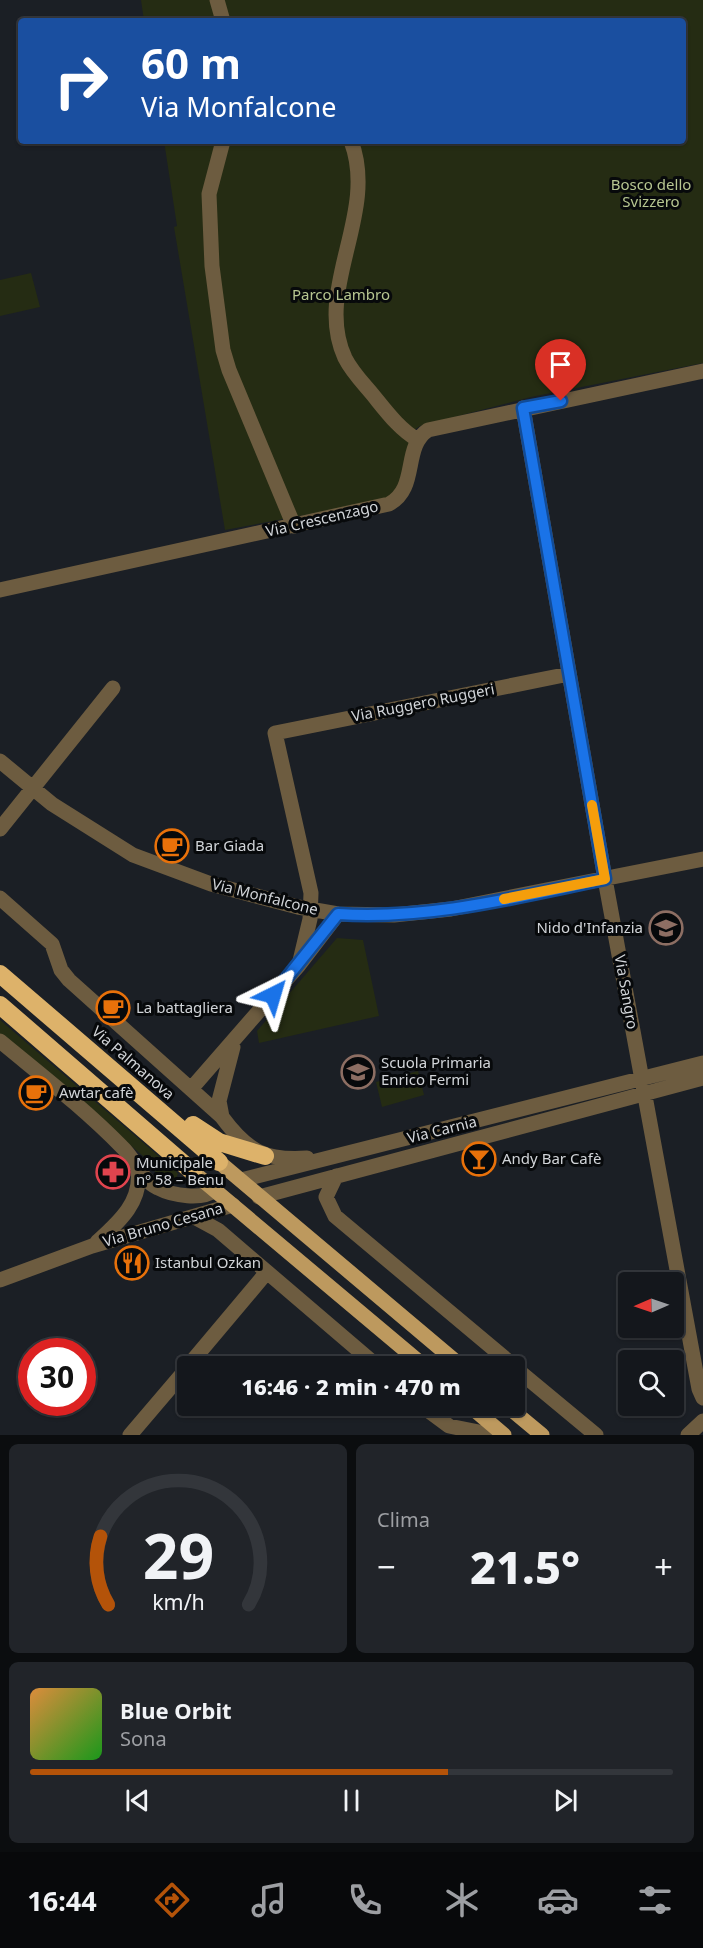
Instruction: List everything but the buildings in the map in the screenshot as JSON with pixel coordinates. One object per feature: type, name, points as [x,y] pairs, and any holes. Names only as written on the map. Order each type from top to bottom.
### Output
[{"type":"highway","name":"Via Palmanova","points":[[0,974],[219,1162]]},
{"type":"highway","points":[[0,1005],[193,1172]]},
{"type":"highway","points":[[107,1064],[124,1071],[210,1138],[265,1156]]},
{"type":"main road","name":"Via Palmanova","points":[[219,1162],[449,1356]]},
{"type":"main road","points":[[193,1172],[412,1356]]},
{"type":"main road","points":[[216,1190],[225,1184],[241,1180]]},
{"type":"main road","points":[[233,1205],[259,1197]]},
{"type":"main road","points":[[482,1416],[504,1435]]},
{"type":"main road","points":[[519,1416],[542,1435]]},
{"type":"street","points":[[217,0],[222,18]]},
{"type":"street","points":[[222,144],[209,194],[212,266],[224,350],[229,370],[294,526]]},
{"type":"street","points":[[352,144],[357,158],[357,207],[339,287],[336,315],[340,343],[352,370],[388,413],[418,440],[424,432],[434,427],[703,371]]},
{"type":"street","name":"Via Sangro","points":[[523,408],[605,879],[699,1389],[703,1398]]},
{"type":"street","name":"Via Crescenzago","points":[[0,590],[393,502],[406,485],[418,440]]},
{"type":"street","name":"Via Ruggero Ruggeri","points":[[311,909],[311,891],[274,735],[276,732],[569,674]]},
{"type":"street","points":[[0,829],[113,688]]},
{"type":"street","name":"Via Monfalcone","points":[[0,761],[34,789],[94,832],[142,859],[204,882],[338,914],[379,915],[433,912],[703,859]]},
{"type":"street","name":"Via Palmanova","points":[[0,898],[52,944],[61,970],[69,980],[222,1116]]},
{"type":"street","points":[[299,965],[311,909]]},
{"type":"street","points":[[191,1089],[299,965],[338,914]]},
{"type":"street","points":[[0,1041],[122,1147],[138,1170],[155,1187],[168,1192],[195,1196],[208,1195],[216,1190]]},
{"type":"street","points":[[235,1041],[219,1101],[222,1116],[244,1142],[265,1156],[291,1159],[346,1155]]},
{"type":"street","name":"Via Carnia","points":[[259,1197],[643,1086],[703,1063]]},
{"type":"street","name":"Via Carnia","points":[[241,1180],[643,1086],[703,1078]]},
{"type":"street","name":"Via Bruno Cesana","points":[[92,1246],[115,1226],[129,1208],[138,1189],[138,1170]]},
{"type":"street","points":[[336,1176],[326,1197],[335,1216],[501,1356]]},
{"type":"street","name":"Via Bruno Cesana","points":[[0,1280],[92,1246],[233,1205]]},
{"type":"street","points":[[194,1217],[213,1227],[365,1356]]},
{"type":"street","points":[[197,1356],[267,1272]]},
{"type":"street","points":[[525,1376],[596,1435]]},
{"type":"street","points":[[130,1435],[177,1380]]},
{"type":"street","points":[[436,1416],[449,1426],[494,1435]]},
{"type":"street","points":[[688,1435],[703,1421]]},
{"type":"green space","name":"Parco Lambro","points":[[141,0],[703,0],[703,363],[531,397],[420,426],[414,430],[409,459],[402,478],[392,494],[385,500],[225,530],[174,227],[177,226],[164,144],[686,144],[686,18],[144,18]]},
{"type":"green space","points":[[31,273],[40,307],[0,316],[0,280]]},
{"type":"green space","points":[[337,938],[363,940],[379,1016],[259,1043],[257,1031]]},
{"type":"green space","points":[[0,1020],[175,1170],[178,1174],[175,1181],[167,1182],[151,1168],[143,1156],[0,1034]]},
{"type":"green space","points":[[418,1071],[424,1095],[382,1107],[376,1082]]},
{"type":"slow traffic","points":[[504,899],[605,879],[592,805]]},
{"type":"place","name":"Bar Giada","points":[[172,846]]},
{"type":"place","name":"Nido d'Infanzia","points":[[666,928]]},
{"type":"place","name":"La battagliera","points":[[113,1008]]},
{"type":"place","name":"Scuola Primaria Enrico Fermi","points":[[358,1072]]},
{"type":"place","name":"Awtar cafè","points":[[36,1093]]},
{"type":"place","name":"Andy Bar Cafè","points":[[479,1159]]},
{"type":"place","name":"Municipale nº 58 – Benu","points":[[113,1172]]},
{"type":"place","name":"Istanbul Ozkan","points":[[132,1263]]},
{"type":"route","points":[[273,995],[338,914],[379,915],[433,912],[605,879],[523,408],[561,401]]},
{"type":"park label","name":"Bosco dello Svizzero","points":[[651,194]]}]
